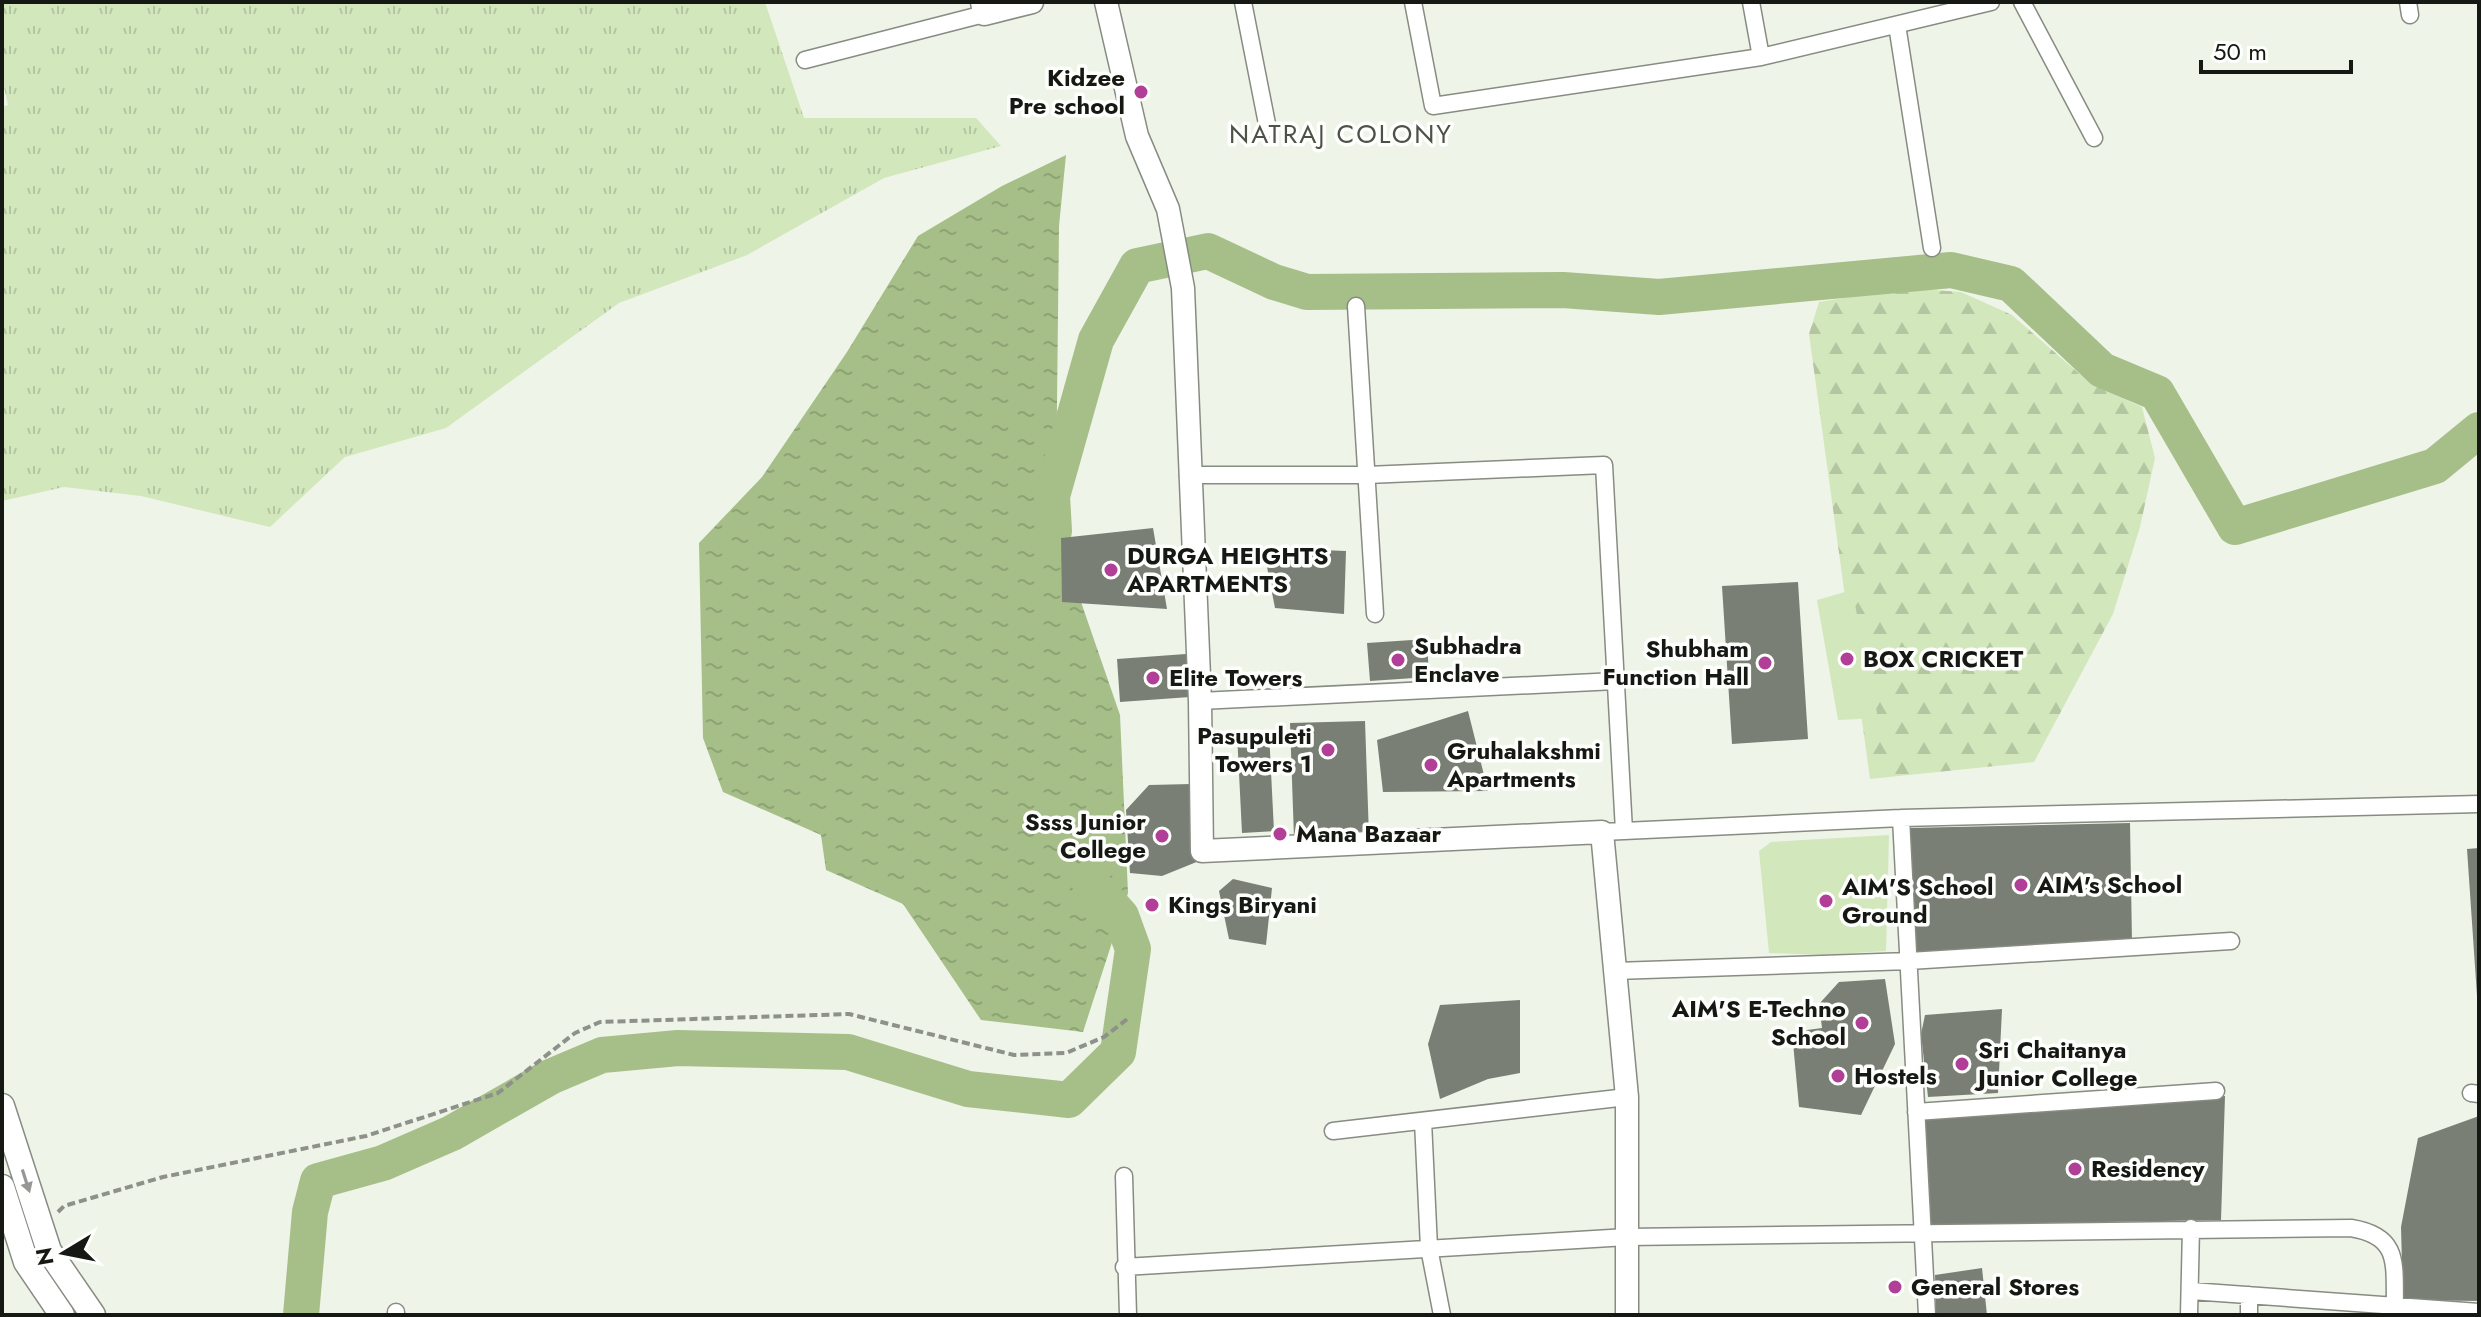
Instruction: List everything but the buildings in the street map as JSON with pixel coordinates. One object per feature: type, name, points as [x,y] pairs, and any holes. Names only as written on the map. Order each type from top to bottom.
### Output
[{"type":"main road","points":[[2,1106],[49,1251],[93,1315]]},
{"type":"main road","points":[[2,1187],[26,1262],[62,1315]]},
{"type":"street","points":[[805,60],[983,8],[1032,2]]},
{"type":"street","points":[[1106,2],[1137,136],[1168,209],[1183,288],[1188,475],[1200,701],[1202,851],[1901,818],[2479,804]]},
{"type":"street","points":[[1243,2],[1268,129]]},
{"type":"street","points":[[1413,2],[1433,106],[1761,57],[1991,2]]},
{"type":"street","points":[[1751,2],[1761,57]]},
{"type":"street","points":[[2022,2],[2094,138]]},
{"type":"street","points":[[1897,25],[1932,248]]},
{"type":"street","points":[[1356,306],[1375,614]]},
{"type":"street","points":[[1188,475],[1367,475],[1604,465],[1616,681],[1613,832],[1615,971],[1627,1097],[1627,1315]]},
{"type":"street","points":[[1200,701],[1616,681]]},
{"type":"street","points":[[1901,818],[1927,1315]]},
{"type":"street","points":[[1615,971],[1909,961],[2231,941]]},
{"type":"street","points":[[1916,1112],[2216,1091]]},
{"type":"street","points":[[1333,1131],[1627,1097]]},
{"type":"street","points":[[1423,1121],[1429,1248],[1442,1315]]},
{"type":"street","points":[[1124,1176],[1124,1267],[1128,1315]]},
{"type":"street","points":[[2189,1315],[2191,1228]]},
{"type":"street","points":[[1124,1267],[1627,1237],[2191,1228],[2370,1231],[2384,1239],[2393,1253],[2395,1306]]},
{"type":"street","points":[[2191,1291],[2479,1312]]},
{"type":"street","points":[[2249,1295],[2249,1315]]},
{"type":"path","points":[[41,1228],[64,1206],[163,1177],[366,1136],[498,1093],[575,1033],[600,1022],[849,1014],[1014,1055],[1066,1053],[1104,1037],[1130,1017]]},
{"type":"green space","points":[[2,2],[765,2],[804,118],[976,118],[1001,146],[884,178],[747,255],[619,303],[446,428],[345,457],[270,527],[141,496],[64,487],[2,501],[2,107],[8,105],[2,78]]},
{"type":"green space","points":[[1907,288],[1961,292],[2012,315],[2091,384],[2142,407],[2155,458],[2140,527],[2113,614],[2034,762],[1870,779],[1809,334],[1819,302]]},
{"type":"green space","name":"BOX CRICKET","points":[[1852,590],[1878,718],[1838,720],[1817,600]]},
{"type":"green space","name":"AIM'S School Ground","points":[[1889,835],[1886,951],[1822,955],[1769,953],[1759,851],[1771,842]]},
{"type":"water","points":[[1066,155],[1059,226],[1056,492],[1081,602],[1120,715],[1128,893],[1083,1032],[981,1020],[903,904],[826,870],[821,835],[723,792],[703,738],[699,543],[762,477],[847,352],[918,236],[1002,186]]},
{"type":"waterway","points":[[1054,531],[1052,496],[1096,340],[1137,266],[1208,251],[1274,282],[1307,292],[1563,290],[1659,297],[1951,270],[2011,284],[2102,370],[2157,393],[2235,527],[2435,466],[2479,430]]},
{"type":"waterway","points":[[301,1315],[310,1212],[318,1181],[383,1163],[452,1133],[550,1077],[602,1055],[678,1048],[848,1052],[968,1089],[1069,1100],[1118,1052],[1133,949],[1121,916],[1088,879]]},
{"type":"place","name":"Kidzee Pre school","points":[[1141,92]]},
{"type":"place","name":"DURGA HEIGHTS APARTMENTS","points":[[1111,570]]},
{"type":"place","name":"BOX CRICKET","points":[[1847,659]]},
{"type":"place","name":"Subhadra Enclave","points":[[1398,660]]},
{"type":"place","name":"Shubham Function Hall","points":[[1765,663]]},
{"type":"place","name":"Elite Towers","points":[[1153,678]]},
{"type":"place","name":"Pasupuleti Towers 1","points":[[1328,750]]},
{"type":"place","name":"Gruhalakshmi Apartments","points":[[1431,765]]},
{"type":"place","name":"Mana Bazaar","points":[[1280,834]]},
{"type":"place","name":"Ssss Junior College","points":[[1162,836]]},
{"type":"place","name":"AIM's School","points":[[2021,885]]},
{"type":"place","name":"AIM'S School Ground","points":[[1826,901]]},
{"type":"place","name":"Kings Biryani","points":[[1152,905]]},
{"type":"place","name":"AIM'S E-Techno School","points":[[1862,1023]]},
{"type":"place","name":"Sri Chaitanya Junior College","points":[[1962,1064]]},
{"type":"place","name":"Hostels","points":[[1838,1076]]},
{"type":"place","name":"Residency","points":[[2075,1169]]},
{"type":"place","name":"General Stores","points":[[1895,1287]]},
{"type":"district","name":"NATRAJ COLONY","points":[[1341,134]]}]
